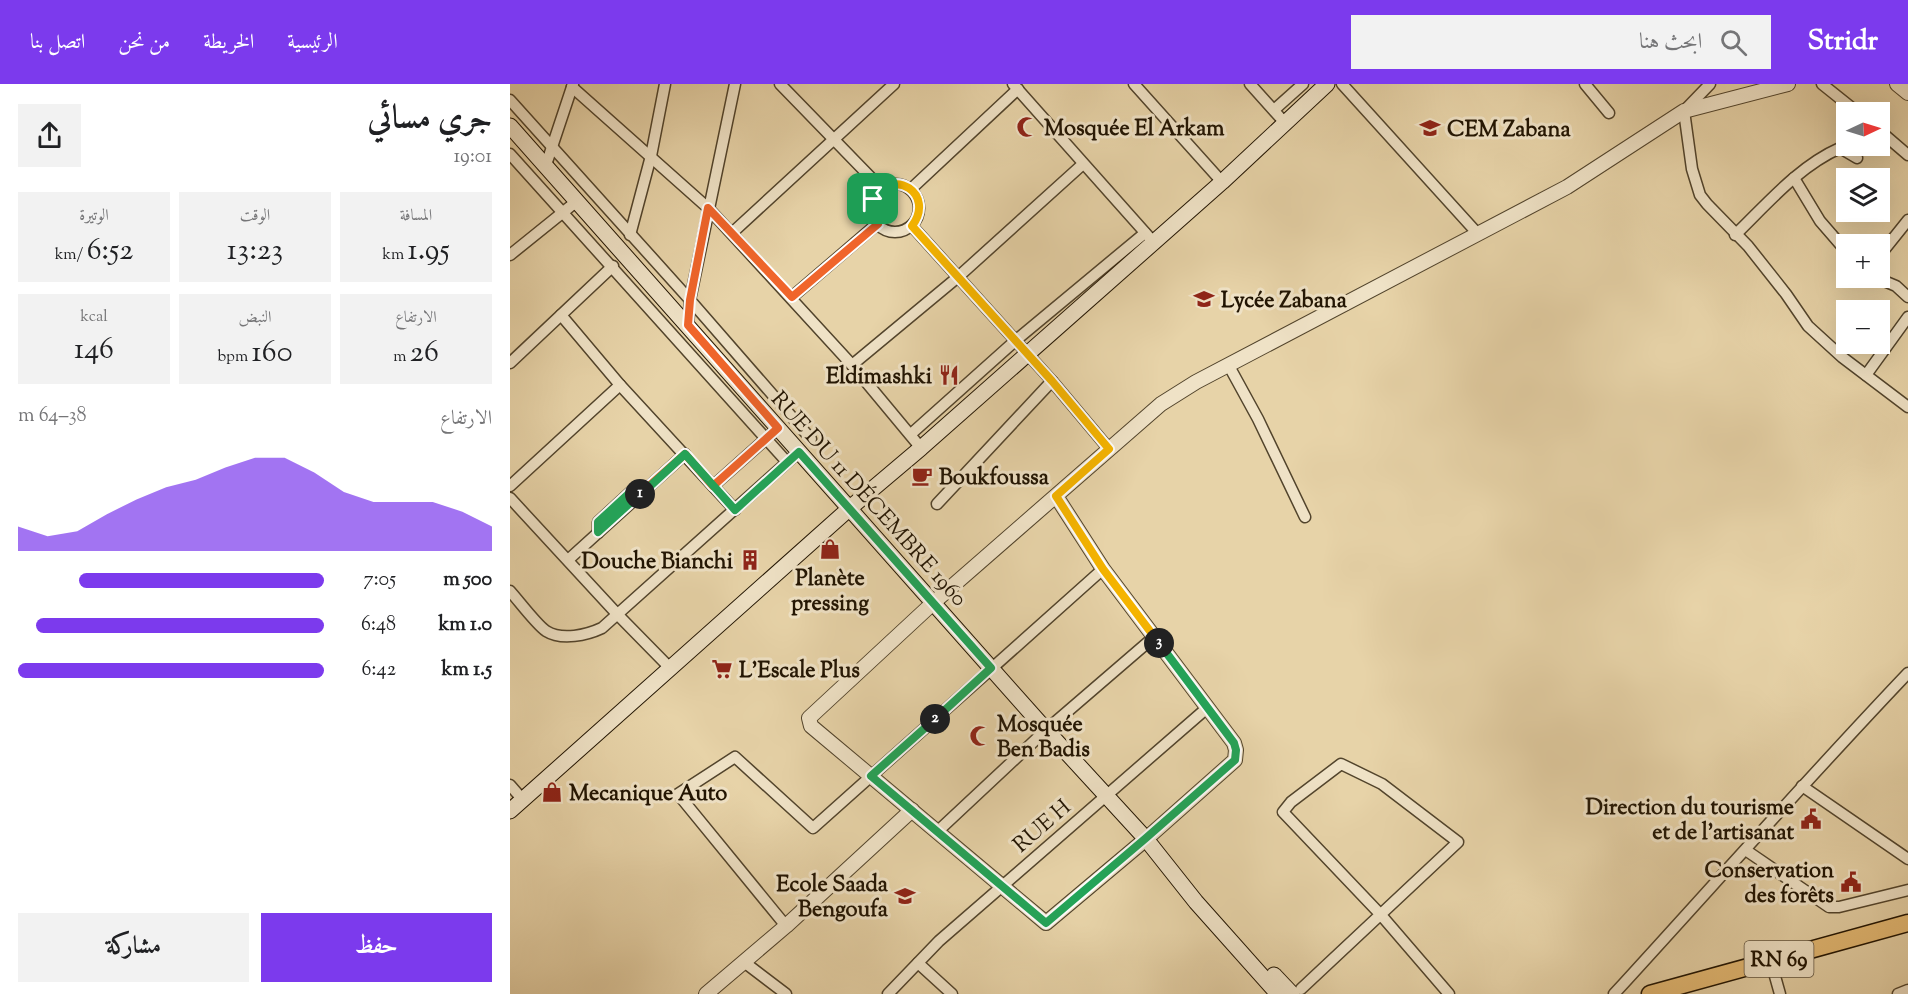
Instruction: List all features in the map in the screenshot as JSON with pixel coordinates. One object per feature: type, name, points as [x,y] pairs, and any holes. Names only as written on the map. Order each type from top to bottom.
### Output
[{"type":"main road","points":[[510,811],[1027,353],[1149,237],[1222,182],[1327,84]]},
{"type":"main road","name":"RUE DU 11 DÉCEMBRE 1960","points":[[510,126],[1046,730],[1146,838],[1196,902],[1278,994]]},
{"type":"main road","name":"RUE DU 11 DÉCEMBRE 1960","points":[[1196,902],[1227,926],[1297,992]]},
{"type":"main road","name":"RUE DU 11 DÉCEMBRE 1960","points":[[1196,902],[1217,936],[1270,994]]},
{"type":"main road","name":"RN 69","points":[[1650,994],[1908,923]]},
{"type":"street","points":[[630,235],[651,156],[665,84]]},
{"type":"street","points":[[688,325],[690,300],[735,84]]},
{"type":"street","points":[[780,84],[881,188]]},
{"type":"street","points":[[732,233],[894,84]]},
{"type":"street","points":[[1134,84],[1222,182]]},
{"type":"street","points":[[1250,84],[1286,124]]},
{"type":"street","points":[[1274,110],[1303,84]]},
{"type":"street","points":[[1342,84],[1478,234]]},
{"type":"street","points":[[1585,84],[1608,112]]},
{"type":"street","points":[[1711,84],[1716,103]]},
{"type":"street","points":[[1056,496],[1103,569],[1234,743],[1236,750],[1235,760],[1046,923],[812,726],[809,718],[933,603],[1161,404],[1196,382],[1567,187],[1684,111],[1711,84]]},
{"type":"street","points":[[1684,111],[1788,84]]},
{"type":"street","points":[[1822,84],[1844,102]]},
{"type":"street","points":[[1897,84],[1908,93]]},
{"type":"street","points":[[546,165],[572,85],[708,208],[792,297],[921,448]]},
{"type":"street","points":[[911,189],[1016,86],[1149,237],[1015,341],[911,434]]},
{"type":"street","points":[[510,100],[690,300],[811,439]]},
{"type":"street","points":[[1684,111],[1692,169],[1700,195],[1748,246],[1808,326],[1842,357],[1908,407]]},
{"type":"street","points":[[1890,140],[1908,155]]},
{"type":"street","points":[[1735,234],[1794,178],[1826,154],[1840,148],[1857,158]]},
{"type":"street","points":[[510,153],[787,462]]},
{"type":"street","points":[[852,365],[958,277],[1083,164]]},
{"type":"street","points":[[1794,178],[1820,221],[1836,239]]},
{"type":"street","points":[[896,184],[911,189],[916,196],[919,212],[912,226],[905,230],[890,231],[878,224],[874,218],[872,205],[873,199],[881,188],[896,184]]},
{"type":"street","points":[[510,255],[577,201]]},
{"type":"street","points":[[1890,242],[1908,220]]},
{"type":"street","points":[[792,297],[878,224]]},
{"type":"street","points":[[912,226],[1052,381],[1109,449]]},
{"type":"street","points":[[510,363],[613,266]]},
{"type":"street","points":[[1890,283],[1908,297]]},
{"type":"street","points":[[561,315],[620,385],[735,510]]},
{"type":"street","points":[[1866,375],[1908,316]]},
{"type":"street","points":[[1229,366],[1258,419],[1305,517]]},
{"type":"street","points":[[937,504],[1052,381]]},
{"type":"street","points":[[510,486],[620,385]]},
{"type":"street","points":[[713,486],[778,428]]},
{"type":"street","points":[[510,591],[546,631],[574,636],[594,632],[609,624],[799,452]]},
{"type":"street","points":[[568,560],[685,454]]},
{"type":"street","points":[[510,498],[670,668]]},
{"type":"street","points":[[786,926],[678,794],[735,757],[813,828],[1103,569]]},
{"type":"street","points":[[938,831],[1046,730],[1154,637]]},
{"type":"street","points":[[1614,994],[1747,851],[1802,786],[1908,673]]},
{"type":"street","name":"RUE H","points":[[888,994],[939,940],[1207,708]]},
{"type":"street","points":[[1297,992],[1381,915],[1458,842],[1382,784],[1341,764],[1291,802],[1283,812],[1381,915],[1449,994]]},
{"type":"street","points":[[510,785],[523,800]]},
{"type":"street","points":[[1802,786],[1908,860]]},
{"type":"street","points":[[706,994],[786,926],[912,810]]},
{"type":"street","points":[[1747,851],[1828,907],[1839,907],[1908,890]]},
{"type":"street","points":[[744,962],[786,994]]},
{"type":"street","points":[[1771,962],[1780,994]]},
{"type":"street","points":[[918,963],[952,994]]},
{"type":"street","points":[[1898,994],[1908,990]]},
{"type":"place","name":"Mosquée El Arkam","points":[[1027,127]]},
{"type":"place","name":"CEM Zabana","points":[[1430,128]]},
{"type":"place","name":"Lycée Zabana","points":[[1204,299]]},
{"type":"place","name":"Eldimashki","points":[[949,375]]},
{"type":"place","name":"Boukfoussa","points":[[922,476]]},
{"type":"place","name":"Planète pressing","points":[[830,549]]},
{"type":"place","name":"Douche Bianchi","points":[[750,560]]},
{"type":"place","name":"L'Escale Plus","points":[[722,669]]},
{"type":"place","name":"Mosquée Ben Badis","points":[[980,736]]},
{"type":"place","name":"Mecanique Auto","points":[[552,792]]},
{"type":"place","name":"Direction du tourisme et de l'artisanat","points":[[1811,819]]},
{"type":"place","name":"Conservation des forêts","points":[[1851,882]]},
{"type":"place","name":"Ecole Saada Bengoufa","points":[[905,896]]},
{"type":"route","points":[[873,199],[872,212],[878,224],[792,297],[708,208],[690,300],[688,325],[778,428],[713,486],[685,454],[598,532],[598,522],[636,487],[648,488],[685,454],[713,486],[735,510],[799,452],[991,668],[871,776],[1046,923],[1235,760],[1236,750],[1234,743],[1103,569],[1056,496],[1109,449],[1052,381],[912,226],[919,212],[919,203],[911,189],[904,185],[888,185],[881,188],[873,199]]}]
